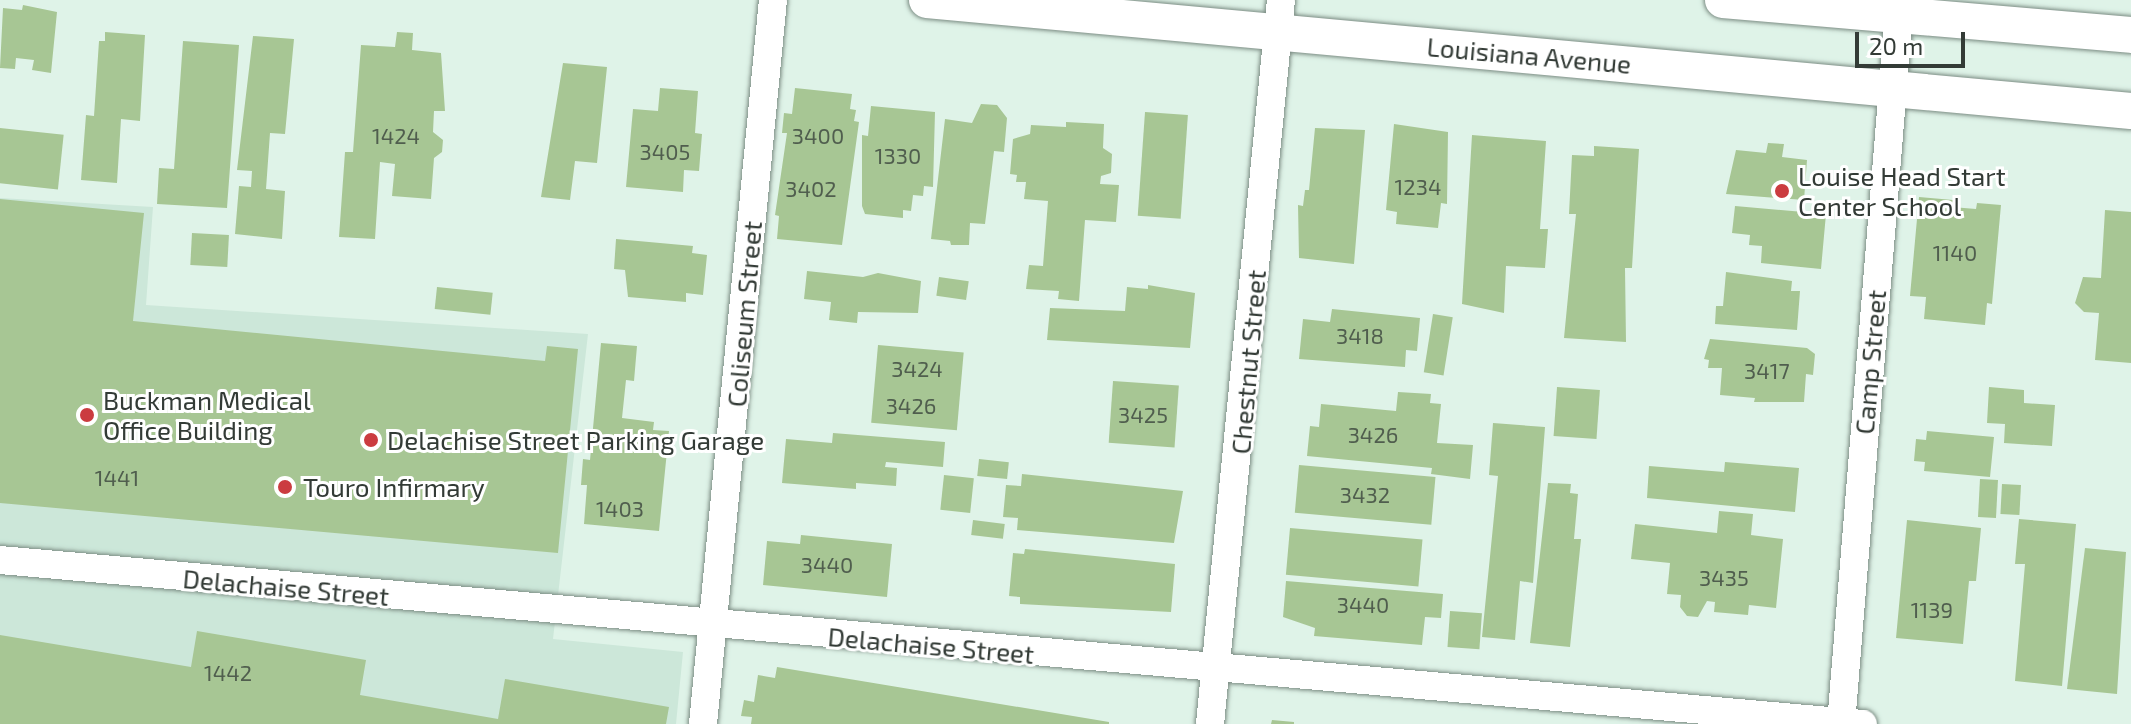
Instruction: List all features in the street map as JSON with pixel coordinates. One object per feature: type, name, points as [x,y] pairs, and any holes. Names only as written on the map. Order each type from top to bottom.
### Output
[{"type":"street","name":"Coliseum Street","points":[[703,724],[716,626],[773,0]]},
{"type":"street","name":"Louisiana Avenue","points":[[927,0],[1280,16],[1892,89],[2131,111]]},
{"type":"street","points":[[1723,0],[1899,8],[2131,35]]},
{"type":"street","name":"Camp Street","points":[[1848,723],[1899,8]]},
{"type":"street","name":"Chestnut Street","points":[[1210,724],[1219,669],[1280,16]]},
{"type":"street","name":"Delachaise Street","points":[[0,560],[716,626],[1848,723]]},
{"type":"shaded area","name":"Touro Infirmary","points":[[0,198],[153,207],[146,305],[588,334],[553,639],[683,652],[676,724],[0,724]]},
{"type":"building","points":[[23,5],[57,12],[51,73],[32,70],[34,60],[16,58],[15,69],[0,68],[3,8],[22,10]]},
{"type":"building","points":[[105,32],[145,35],[140,121],[121,119],[117,183],[81,180],[86,115],[94,116],[99,41],[105,41]]},
{"type":"building","points":[[397,32],[413,33],[412,50],[441,53],[445,111],[434,111],[433,132],[443,140],[442,152],[434,158],[431,199],[392,196],[395,164],[380,162],[375,239],[339,237],[345,152],[353,152],[361,45],[395,47]]},
{"type":"building","points":[[253,36],[294,39],[285,134],[270,133],[266,189],[285,191],[282,239],[235,234],[239,186],[251,187],[252,171],[237,170]]},
{"type":"building","points":[[183,41],[239,45],[227,208],[157,204],[159,168],[174,169]]},
{"type":"building","points":[[563,63],[607,67],[597,163],[575,161],[570,200],[541,197]]},
{"type":"building","points":[[660,88],[698,91],[695,133],[702,134],[699,171],[684,170],[683,192],[626,187],[633,109],[658,111]]},
{"type":"building","points":[[795,88],[852,94],[850,109],[856,110],[854,121],[859,122],[842,245],[777,239],[779,216],[775,215],[787,133],[782,133],[784,113],[792,114]]},
{"type":"building","points":[[981,104],[997,105],[1007,118],[1004,152],[994,151],[985,224],[970,223],[969,245],[951,245],[950,241],[931,239],[945,119],[972,123]]},
{"type":"building","points":[[871,106],[935,112],[933,187],[924,186],[923,196],[913,195],[911,211],[903,210],[903,218],[865,214],[862,206],[862,135],[868,136]]},
{"type":"building","points":[[1145,112],[1188,115],[1181,219],[1138,216]]},
{"type":"building","points":[[1066,122],[1104,124],[1103,148],[1112,154],[1111,173],[1101,176],[1100,184],[1119,185],[1116,222],[1085,220],[1079,301],[1058,299],[1059,291],[1026,289],[1029,265],[1043,266],[1048,201],[1024,199],[1026,182],[1016,182],[1017,175],[1010,174],[1013,139],[1030,134],[1031,125],[1066,127]]},
{"type":"building","points":[[1394,124],[1448,132],[1447,204],[1441,203],[1438,228],[1396,224],[1397,212],[1386,210]]},
{"type":"building","points":[[0,128],[64,135],[58,189],[0,183]]},
{"type":"building","points":[[1315,128],[1365,130],[1354,264],[1299,258],[1298,205],[1303,206],[1305,190],[1309,190]]},
{"type":"building","points":[[1472,135],[1546,141],[1540,229],[1548,229],[1545,268],[1506,266],[1504,313],[1462,304]]},
{"type":"building","points":[[1768,143],[1784,144],[1782,157],[1807,160],[1804,200],[1726,194],[1736,150],[1766,153]]},
{"type":"building","points":[[1594,146],[1639,149],[1632,268],[1625,268],[1626,342],[1564,338],[1576,214],[1569,214],[1572,155],[1594,156]]},
{"type":"building","points":[[1919,197],[1953,200],[1952,207],[1976,209],[1977,203],[2001,205],[1992,304],[1987,303],[1985,325],[1924,319],[1926,297],[1910,296]]},
{"type":"building","name":"Delachise Street Parking Garage","points":[[0,199],[144,213],[133,321],[545,361],[547,346],[578,349],[558,553],[0,503]]},
{"type":"building","points":[[1735,206],[1826,214],[1821,269],[1761,263],[1762,246],[1749,245],[1750,235],[1732,233]]},
{"type":"building","points":[[2105,210],[2131,212],[2131,363],[2095,360],[2099,313],[2084,312],[2075,303],[2083,277],[2101,278]]},
{"type":"building","points":[[192,233],[229,235],[227,267],[190,265]]},
{"type":"building","points":[[616,239],[693,246],[692,253],[707,255],[703,295],[686,293],[686,302],[628,297],[625,270],[614,269]]},
{"type":"building","points":[[807,271],[863,277],[878,273],[921,281],[918,313],[858,312],[857,323],[829,320],[831,302],[804,299]]},
{"type":"building","points":[[1726,272],[1792,281],[1791,291],[1800,291],[1797,330],[1715,324],[1716,306],[1723,306]]},
{"type":"building","points":[[939,277],[969,281],[966,300],[936,296]]},
{"type":"building","points":[[1148,285],[1195,293],[1190,348],[1047,340],[1050,308],[1125,311],[1127,287],[1148,289]]},
{"type":"building","points":[[437,287],[493,293],[490,315],[435,309]]},
{"type":"building","points":[[1332,309],[1420,318],[1417,351],[1406,350],[1405,367],[1299,359],[1303,319],[1330,322]]},
{"type":"building","points":[[1433,314],[1453,317],[1444,375],[1424,372]]},
{"type":"building","points":[[1710,339],[1807,348],[1815,354],[1813,375],[1806,374],[1804,402],[1754,402],[1755,398],[1720,395],[1722,368],[1708,368],[1709,360],[1704,359]]},
{"type":"building","points":[[601,343],[637,346],[634,381],[626,380],[622,418],[654,422],[653,430],[669,431],[659,531],[584,524],[587,485],[581,485],[583,459],[590,460]]},
{"type":"building","points":[[878,345],[964,352],[957,430],[871,423]]},
{"type":"building","points":[[1113,381],[1179,386],[1175,447],[1109,443]]},
{"type":"building","points":[[1557,387],[1600,390],[1596,439],[1554,436]]},
{"type":"building","points":[[1989,387],[2024,390],[2024,403],[2055,405],[2052,446],[2004,443],[2005,424],[1987,423]]},
{"type":"building","points":[[1398,392],[1431,394],[1430,403],[1441,404],[1437,443],[1473,445],[1470,479],[1431,474],[1432,468],[1307,456],[1310,426],[1319,427],[1321,404],[1396,411]]},
{"type":"building","points":[[1493,423],[1545,427],[1533,583],[1520,581],[1515,640],[1482,637],[1498,476],[1489,475]]},
{"type":"building","points":[[1927,431],[1994,437],[1990,477],[1924,471],[1925,462],[1914,461],[1916,439],[1926,440]]},
{"type":"building","points":[[833,433],[945,442],[943,467],[886,462],[885,467],[897,468],[896,486],[856,483],[856,489],[782,483],[786,439],[832,443]]},
{"type":"building","points":[[979,459],[1009,462],[1007,479],[977,476]]},
{"type":"building","points":[[1725,462],[1799,468],[1795,512],[1647,498],[1649,466],[1724,472]]},
{"type":"building","points":[[1299,465],[1435,477],[1431,525],[1295,513]]},
{"type":"building","points":[[1022,474],[1183,491],[1174,543],[1017,530],[1018,518],[1003,517],[1006,485],[1021,486]]},
{"type":"building","points":[[944,475],[974,478],[970,513],[940,510]]},
{"type":"building","points":[[1980,479],[1998,480],[1996,518],[1978,517]]},
{"type":"building","points":[[1548,483],[1571,484],[1570,493],[1578,494],[1574,539],[1581,539],[1570,647],[1530,643]]},
{"type":"building","points":[[2002,484],[2021,485],[2019,515],[2000,514]]},
{"type":"building","points":[[1719,511],[1753,514],[1751,535],[1783,539],[1776,608],[1749,605],[1748,615],[1714,612],[1715,602],[1707,601],[1698,617],[1687,616],[1680,607],[1681,595],[1667,594],[1670,563],[1631,559],[1635,524],[1717,533]]},
{"type":"building","points":[[2019,519],[2076,524],[2062,686],[2015,681],[2025,564],[2015,564]]},
{"type":"building","points":[[973,520],[1005,524],[1003,539],[971,535]]},
{"type":"building","points":[[1907,520],[1981,528],[1976,581],[1969,581],[1963,644],[1896,638]]},
{"type":"building","points":[[1290,528],[1422,540],[1418,586],[1286,575]]},
{"type":"building","points":[[801,535],[892,544],[887,597],[763,585],[767,541],[800,544]]},
{"type":"building","points":[[2085,548],[2126,552],[2117,694],[2067,689]]},
{"type":"building","points":[[1025,549],[1175,564],[1171,612],[1020,604],[1020,597],[1009,596],[1013,553],[1024,554]]},
{"type":"building","points":[[1286,581],[1443,594],[1441,618],[1425,617],[1422,645],[1314,636],[1315,628],[1283,617]]},
{"type":"building","points":[[1450,611],[1482,613],[1479,649],[1447,647]]},
{"type":"building","points":[[197,631],[366,660],[360,695],[498,719],[505,679],[669,707],[666,724],[0,724],[0,635],[191,667]]},
{"type":"building","points":[[777,667],[1109,724],[751,724],[752,717],[741,716],[744,700],[754,702],[758,675],[775,678]]},
{"type":"building","points":[[1272,720],[1294,722],[1294,724],[1271,724]]},
{"type":"place","name":"Louise Head Start Center School","points":[[1782,191]]},
{"type":"place","name":"Buckman Medical Office Building","points":[[87,415]]},
{"type":"place","name":"Delachise Street Parking Garage","points":[[371,440]]},
{"type":"place","name":"Touro Infirmary","points":[[285,487]]}]
